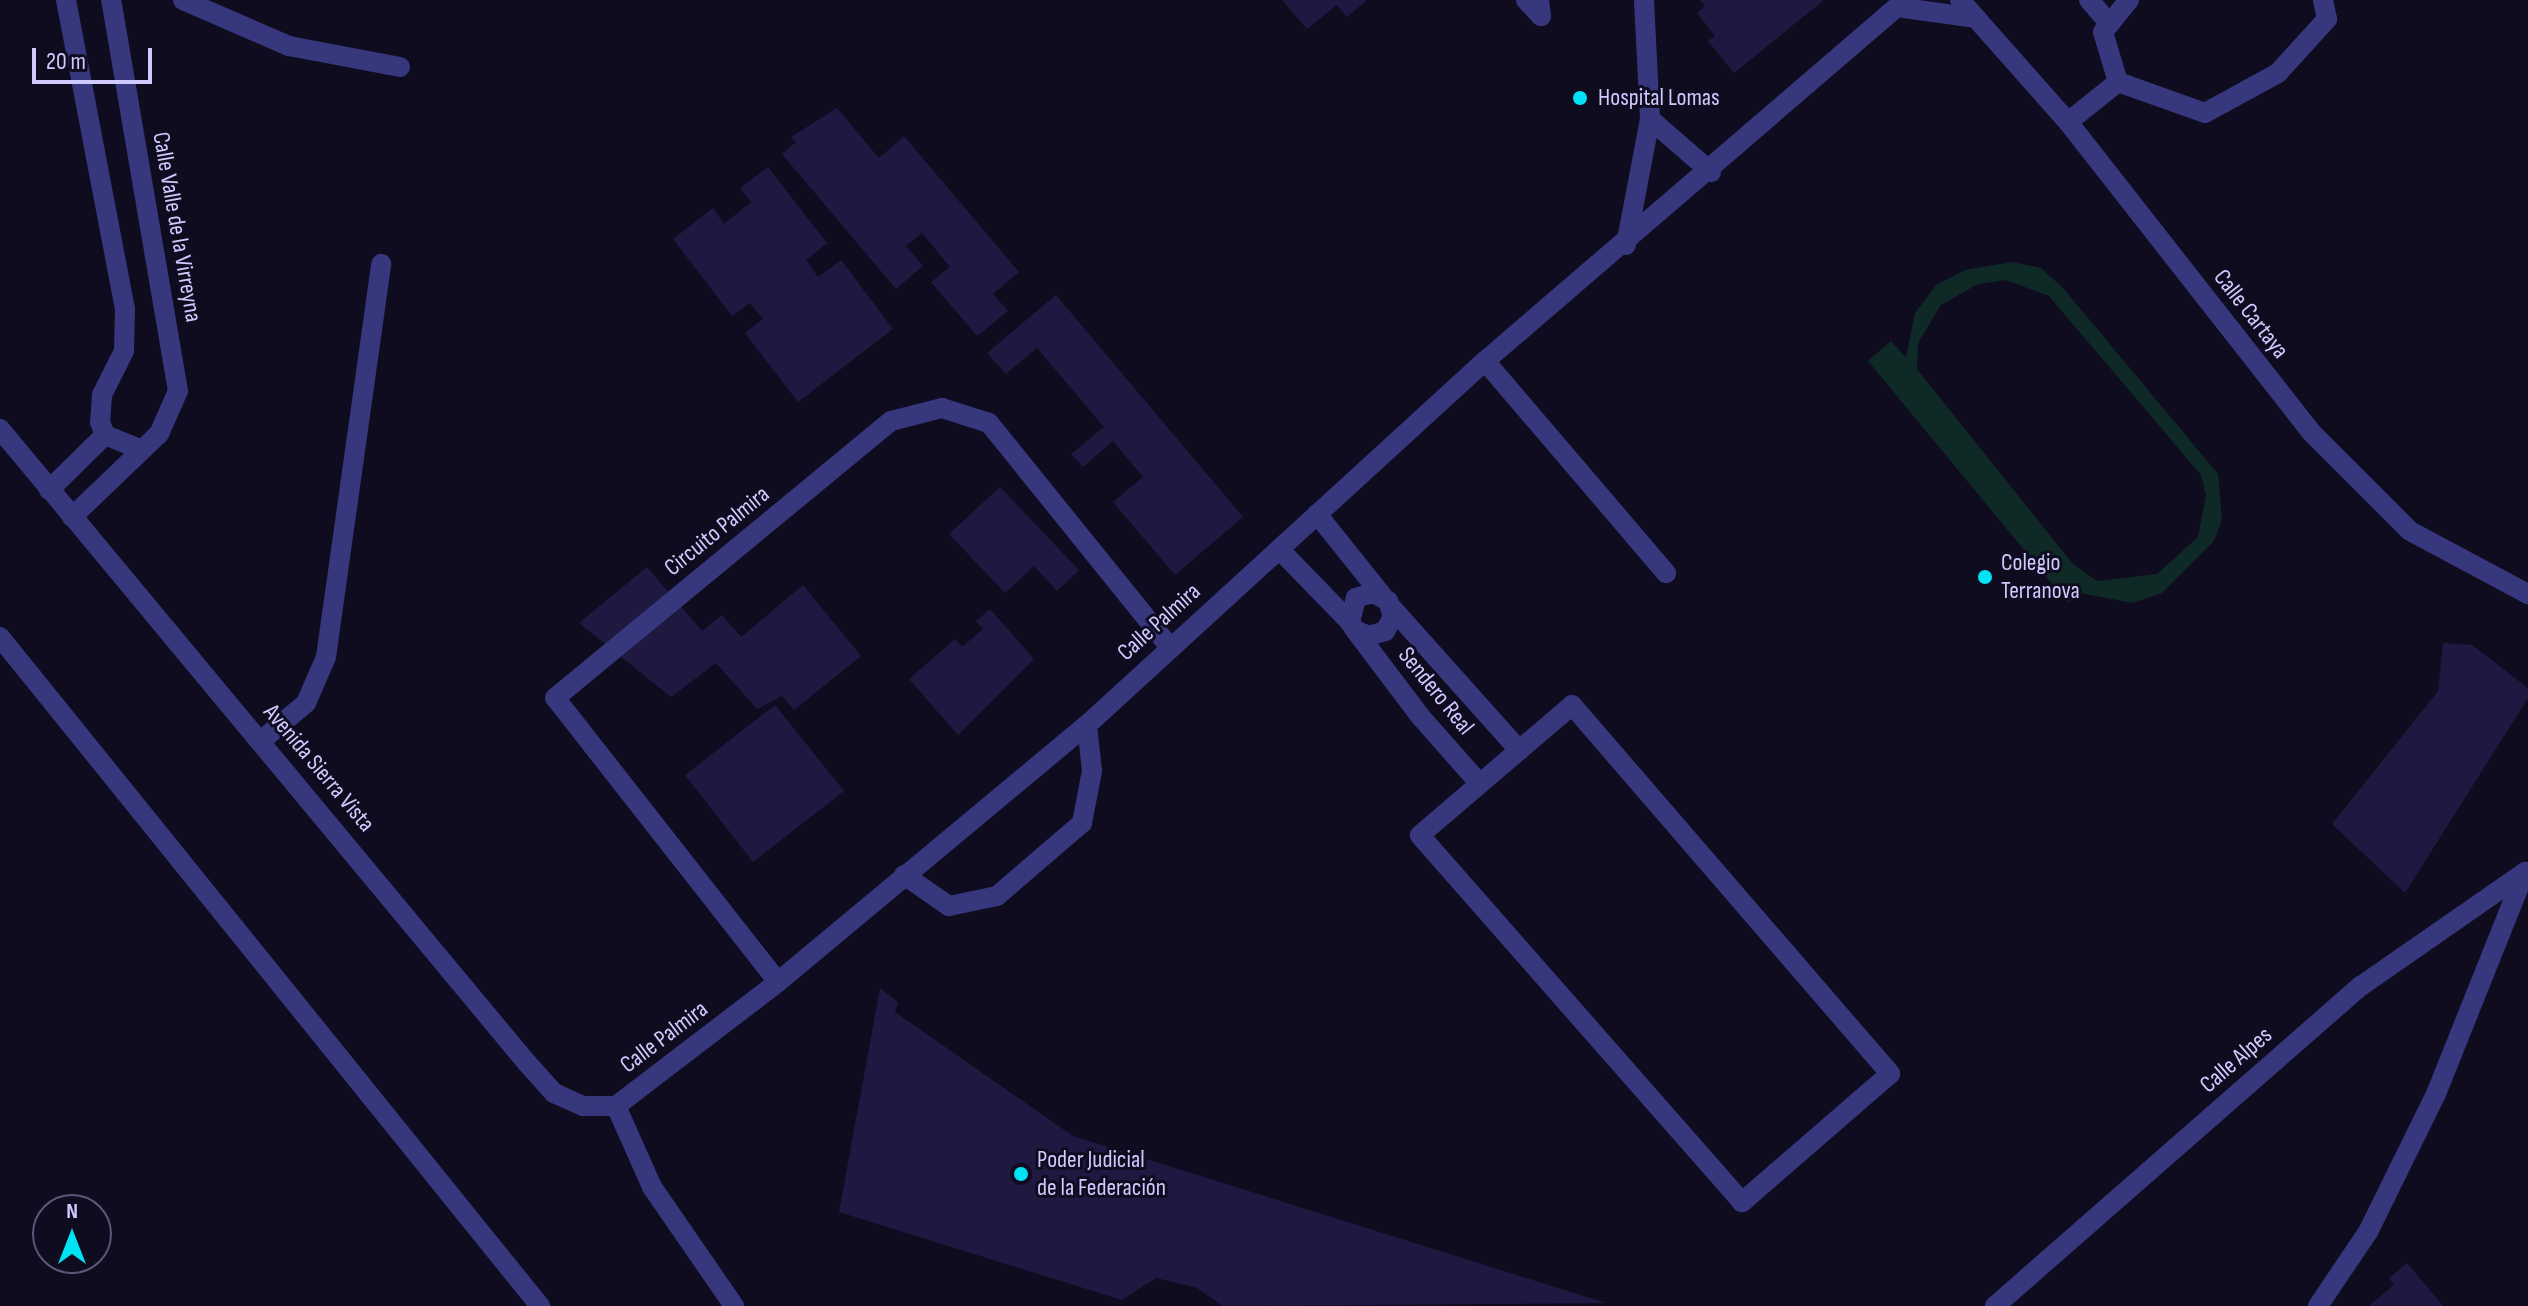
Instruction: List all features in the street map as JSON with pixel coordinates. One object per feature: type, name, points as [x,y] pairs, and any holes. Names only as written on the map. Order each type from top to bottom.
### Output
[{"type":"street","points":[[66,0],[125,309],[124,351],[100,407],[105,435]]},
{"type":"street","name":"Calle Valle de la Virreyna","points":[[72,517],[167,422],[178,391],[111,0]]},
{"type":"street","points":[[183,0],[289,46],[400,67]]},
{"type":"street","points":[[1526,0],[1541,16],[1539,0]]},
{"type":"street","points":[[1626,245],[1650,119],[1644,0]]},
{"type":"street","name":"Calle Cartaya","points":[[1960,0],[2068,122],[2310,431],[2410,531],[2528,594]]},
{"type":"street","points":[[2089,0],[2108,22]]},
{"type":"street","points":[[2118,82],[2103,32],[2108,22],[2129,0]]},
{"type":"street","points":[[2118,82],[2205,113],[2278,73],[2327,19],[2323,0]]},
{"type":"street","points":[[1626,245],[1905,4],[1976,18]]},
{"type":"street","points":[[2068,122],[2118,82]]},
{"type":"street","points":[[1650,119],[1711,172]]},
{"type":"street","name":"Calle Palmira","points":[[616,1106],[778,982],[1087,725],[1169,646],[1280,550],[1485,361],[1626,245]]},
{"type":"street","points":[[262,740],[306,703],[326,657],[381,264]]},
{"type":"street","points":[[1485,361],[1666,573]]},
{"type":"street","name":"Circuito Palmira","points":[[778,982],[555,698],[891,421],[942,408],[989,423],[1169,646]]},
{"type":"street","name":"Avenida Sierra Vista","points":[[0,429],[554,1093],[583,1106],[616,1106]]},
{"type":"street","points":[[105,435],[139,449]]},
{"type":"street","points":[[49,490],[105,435]]},
{"type":"street","name":"Sendero Real","points":[[1317,514],[1387,602],[1519,750]]},
{"type":"street","name":"Sendero Real","points":[[1280,550],[1352,626],[1479,783]]},
{"type":"street","points":[[1352,626],[1356,598],[1387,602]]},
{"type":"street","name":"Sendero Real","points":[[1352,626],[1377,636],[1390,625],[1387,602]]},
{"type":"street","points":[[0,637],[540,1306]]},
{"type":"street","points":[[1572,705],[1890,1074],[1742,1202],[1420,835],[1479,783],[1572,705]]},
{"type":"street","points":[[904,875],[949,906],[997,896],[1082,823],[1092,771],[1087,725]]},
{"type":"street","name":"Calle Alpes","points":[[1995,1306],[2361,986],[2527,867]]},
{"type":"street","name":"Calle Alpes","points":[[2318,1306],[2368,1232],[2436,1094],[2527,867]]},
{"type":"street","points":[[616,1106],[652,1187],[734,1306]]},
{"type":"green space","points":[[2013,262],[2041,268],[2063,288],[2218,474],[2222,520],[2214,541],[2162,593],[2133,603],[2080,593],[2068,603],[1868,361],[1891,341],[1906,358],[1915,313],[1936,285],[1965,270]],"holes":[[[2006,280],[2049,296],[2201,475],[2206,495],[2198,537],[2157,574],[2097,581],[2073,564],[1917,369],[1918,343],[1941,305],[1978,284]]]},
{"type":"building","points":[[1282,0],[1367,0],[1347,17],[1337,5],[1307,29]]},
{"type":"building","points":[[1700,0],[1824,0],[1734,73],[1708,41],[1715,36],[1697,13],[1705,6]]},
{"type":"building","points":[[837,108],[879,158],[904,136],[1019,272],[993,294],[1008,311],[977,336],[931,282],[950,267],[922,233],[906,246],[923,266],[896,289],[782,154],[796,142],[791,137]]},
{"type":"building","points":[[768,167],[827,243],[806,260],[818,277],[841,260],[893,329],[798,402],[745,333],[763,319],[750,303],[732,316],[673,239],[713,208],[724,224],[751,202],[740,188]]},
{"type":"building","points":[[1056,295],[1243,517],[1175,575],[1113,502],[1143,477],[1113,441],[1083,467],[1071,454],[1104,427],[1037,348],[1006,374],[987,353]]},
{"type":"building","points":[[1000,487],[1079,570],[1057,591],[1034,566],[1005,593],[949,534]]},
{"type":"building","points":[[647,567],[702,631],[722,615],[741,637],[803,585],[861,656],[794,710],[782,696],[757,709],[716,663],[671,697],[579,623]]},
{"type":"building","points":[[990,609],[1034,659],[958,735],[909,679],[955,639],[962,647],[983,629],[976,621]]},
{"type":"building","points":[[2443,643],[2472,645],[2528,688],[2528,698],[2405,893],[2332,824],[2438,691]]},
{"type":"building","points":[[775,705],[844,791],[753,862],[685,775]]},
{"type":"building","name":"Poder Judicial de la Federación","points":[[880,988],[898,1002],[895,1012],[1073,1136],[1606,1303],[1223,1306],[1197,1288],[1156,1278],[1122,1300],[839,1212]]},
{"type":"building","points":[[2407,1263],[2443,1306],[2369,1306],[2394,1285],[2389,1278]]},
{"type":"place","name":"Hospital Lomas","points":[[1580,98]]},
{"type":"place","name":"Colegio Terranova","points":[[1985,577]]},
{"type":"place","name":"Poder Judicial de la Federación","points":[[1021,1174]]}]
